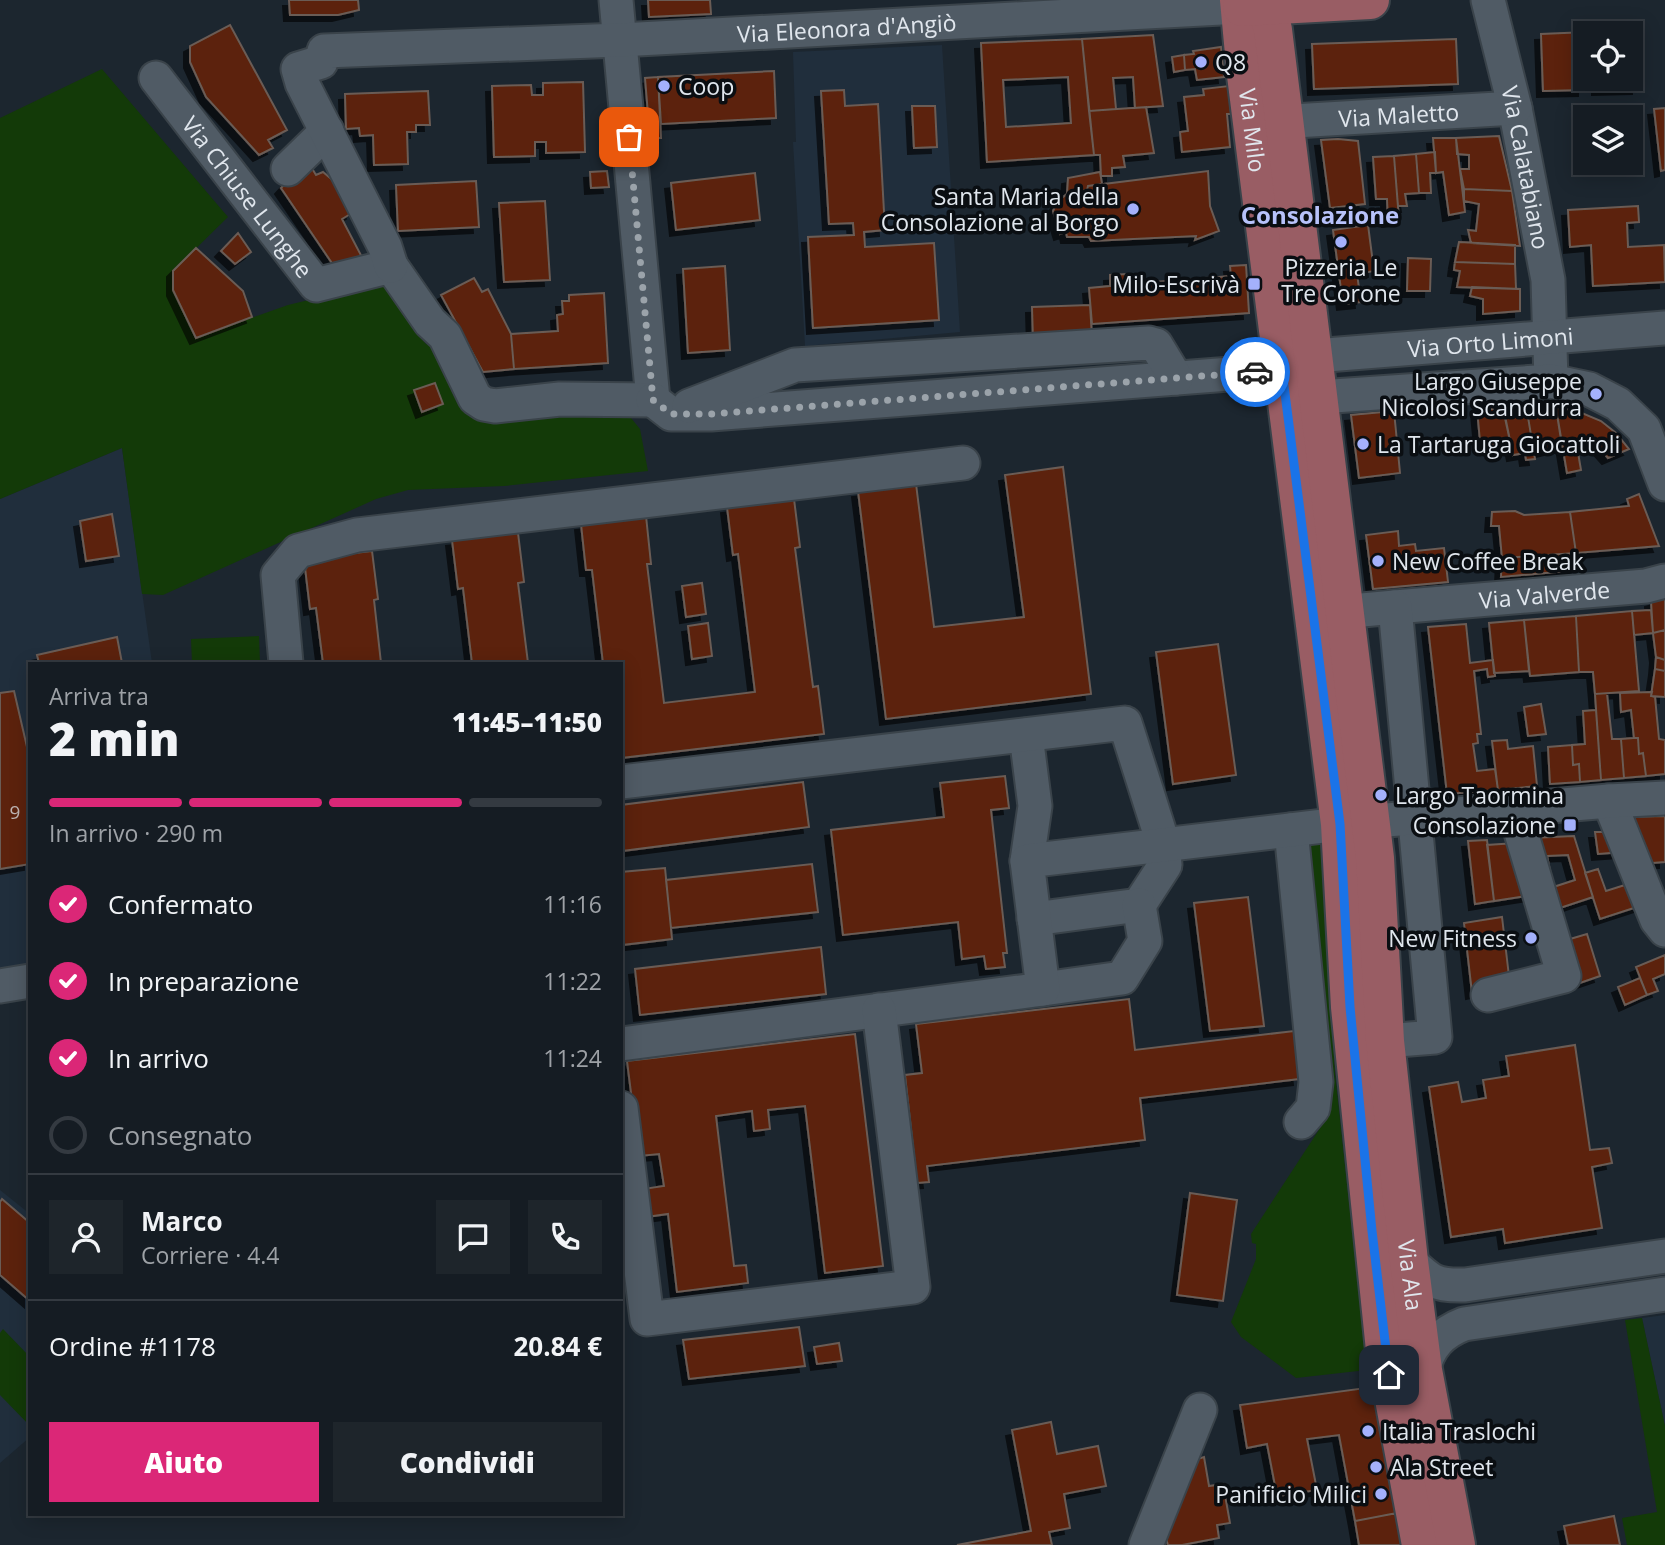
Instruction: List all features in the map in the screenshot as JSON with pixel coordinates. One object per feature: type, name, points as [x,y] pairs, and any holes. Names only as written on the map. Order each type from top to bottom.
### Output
[{"type":"main road","name":"Via Eleonora d'Angiò","points":[[1256,2],[1370,0]]},
{"type":"main road","name":"Via Milo","points":[[1256,2],[1273,30],[1268,122],[1327,605]]},
{"type":"main road","name":"Via Milo","points":[[1298,363],[1319,397],[1327,605]]},
{"type":"main road","points":[[1327,605],[1355,823],[1367,1005]]},
{"type":"main road","name":"Via Ala","points":[[1367,1005],[1385,1041],[1423,1370],[1456,1545]]},
{"type":"main road","name":"Via Ala","points":[[1367,1005],[1385,1350],[1421,1545]]},
{"type":"street","points":[[616,0],[662,407]]},
{"type":"street","name":"Via Calatabiano","points":[[1488,0],[1515,108],[1548,280],[1549,337],[1538,382]]},
{"type":"street","name":"Via Eleonora d'Angiò","points":[[327,131],[302,83],[298,69],[321,62],[324,51],[620,40],[1256,2]]},
{"type":"street","name":"Via Chiuse Lunghe","points":[[156,78],[316,285],[391,266]]},
{"type":"street","name":"Via Maletto","points":[[1268,122],[1515,108]]},
{"type":"street","points":[[1268,122],[1327,605]]},
{"type":"street","points":[[288,169],[327,131],[386,247],[391,266],[430,322],[445,336],[475,398],[484,404],[495,406],[560,399],[662,407],[795,365],[1149,342],[1156,345],[1176,378]]},
{"type":"street","name":"Via Orto Limoni","points":[[662,407],[711,414],[873,403],[1176,378],[1549,337],[1665,328]]},
{"type":"street","points":[[1319,397],[1538,382],[1589,389],[1618,404],[1659,442],[1665,484]]},
{"type":"street","points":[[286,662],[278,575],[298,551],[357,535],[964,463]]},
{"type":"street","name":"Via Valverde","points":[[1327,605],[1409,605],[1646,586],[1665,581]]},
{"type":"street","points":[[1385,1041],[1435,1037],[1415,818],[1409,605]]},
{"type":"street","points":[[623,782],[1125,723],[1163,844],[1165,865],[1139,905],[1145,942],[1122,978],[623,1044]]},
{"type":"street","points":[[1026,735],[1035,806],[1027,861],[1043,989]]},
{"type":"street","points":[[1027,861],[1355,823],[1665,798]]},
{"type":"street","points":[[1609,801],[1657,920],[1665,930]]},
{"type":"street","points":[[1488,995],[1564,976],[1514,809]]},
{"type":"street","points":[[1355,823],[1366,1006],[1400,1333],[1439,1545]]},
{"type":"street","points":[[1291,830],[1316,1082],[1313,1108],[1301,1122]]},
{"type":"street","points":[[1034,919],[1139,905]]},
{"type":"street","points":[[0,986],[28,981]]},
{"type":"street","points":[[623,1124],[647,1319],[913,1287],[879,1010]]},
{"type":"street","points":[[1409,1261],[1426,1277],[1443,1285],[1465,1285],[1665,1256]]},
{"type":"street","points":[[1423,1370],[1426,1356],[1441,1335],[1464,1324],[1665,1294]]},
{"type":"street","points":[[1146,1545],[1200,1410]]},
{"type":"shaded area","points":[[942,45],[960,332],[805,346],[793,142],[796,142],[793,52]]},
{"type":"shaded area","points":[[122,448],[152,662],[28,662],[28,969],[0,972],[0,499]]},
{"type":"shaded area","points":[[0,1190],[28,1212],[28,1439],[0,1463]]},
{"type":"shaded area","points":[[1665,1315],[1665,1426],[1642,1318]]},
{"type":"green space","points":[[102,69],[228,217],[173,271],[173,290],[195,338],[288,305],[375,284],[386,286],[408,313],[417,334],[426,344],[445,353],[464,401],[631,418],[640,429],[648,471],[504,486],[408,490],[376,499],[163,595],[142,594],[122,448],[0,499],[0,118]]},
{"type":"green space","points":[[259,636],[260,662],[192,662],[191,639]]},
{"type":"green space","points":[[1300,841],[1320,841],[1335,1073],[1367,1370],[1296,1378],[1241,1337],[1231,1322],[1256,1259],[1256,1244],[1252,1243],[1251,1234],[1324,1122]]},
{"type":"green space","points":[[1642,1318],[1665,1426],[1665,1545],[1627,1545],[1622,1518],[1657,1512],[1625,1320]]},
{"type":"green space","points":[[3,1329],[28,1355],[28,1424],[0,1395],[0,1333]]},
{"type":"building","points":[[289,0],[358,0],[359,10],[338,15],[290,15]]},
{"type":"building","points":[[648,0],[710,0],[711,14],[649,17]]},
{"type":"building","points":[[230,25],[287,130],[268,140],[273,148],[259,155],[206,97],[190,62],[190,46]]},
{"type":"building","points":[[1573,33],[1573,90],[1543,91],[1541,34]]},
{"type":"building","points":[[1153,35],[1163,106],[1135,108],[1133,77],[1113,78],[1116,109],[1089,111],[1082,39]]},
{"type":"building","points":[[1082,39],[1094,155],[987,162],[981,43]],"holes":[[[1068,77],[1071,123],[1006,127],[1003,80]]]},
{"type":"building","points":[[1456,39],[1458,84],[1314,89],[1312,44]]},
{"type":"building","points":[[1221,47],[1224,77],[1197,80],[1195,69],[1185,70],[1184,55]]},
{"type":"building","points":[[1184,55],[1185,70],[1174,72],[1172,57]]},
{"type":"building","points":[[774,71],[776,118],[661,124],[658,77]]},
{"type":"building","points":[[658,77],[661,138],[650,138],[645,78]]},
{"type":"building","points":[[583,82],[585,152],[546,153],[546,142],[535,142],[535,156],[494,157],[492,86],[531,85],[532,95],[543,95],[543,83]]},
{"type":"building","points":[[1229,86],[1231,114],[1227,114],[1230,147],[1182,152],[1180,132],[1188,131],[1184,97],[1204,95],[1203,89]]},
{"type":"building","points":[[844,90],[845,106],[878,104],[885,230],[864,232],[865,247],[934,243],[939,320],[813,328],[808,237],[854,235],[853,223],[829,224],[821,91]]},
{"type":"building","points":[[428,91],[430,125],[416,125],[416,132],[407,132],[408,164],[374,165],[373,135],[360,136],[359,128],[346,129],[345,94]]},
{"type":"building","points":[[912,106],[935,106],[937,147],[914,148]]},
{"type":"building","points":[[1146,107],[1154,153],[1123,156],[1125,167],[1112,168],[1112,176],[1101,176],[1100,155],[1094,155],[1089,111]]},
{"type":"building","points":[[1665,108],[1665,170],[1661,171],[1654,109]]},
{"type":"building","points":[[1499,136],[1512,191],[1464,189],[1460,169],[1469,169],[1469,155],[1457,154],[1456,138]]},
{"type":"building","points":[[1433,138],[1456,138],[1465,212],[1449,215],[1443,172],[1436,173]]},
{"type":"building","points":[[1321,140],[1358,141],[1365,204],[1330,208]]},
{"type":"building","points":[[1435,152],[1436,173],[1430,173],[1431,193],[1419,193],[1416,154]]},
{"type":"building","points":[[1416,154],[1419,193],[1405,194],[1407,206],[1398,206],[1394,156]]},
{"type":"building","points":[[1394,156],[1399,220],[1388,221],[1387,199],[1376,199],[1373,157]]},
{"type":"building","points":[[307,160],[316,175],[323,172],[336,183],[352,213],[342,219],[365,263],[338,272],[281,188]]},
{"type":"building","points":[[607,171],[609,187],[591,188],[590,172]]},
{"type":"building","name":"Santa Maria della Consolazione al Borgo","points":[[1208,171],[1210,206],[1219,231],[1195,240],[1196,236],[1091,241],[1089,237],[1067,237],[1066,232],[1060,234],[1053,211],[1057,202],[1067,194],[1087,190],[1088,186]]},
{"type":"building","points":[[1100,172],[1102,184],[1067,194],[1068,178]]},
{"type":"building","points":[[755,173],[760,220],[676,230],[671,183]]},
{"type":"building","points":[[476,181],[479,227],[398,231],[396,185]]},
{"type":"building","points":[[1464,189],[1512,191],[1520,246],[1471,243],[1468,230],[1476,231],[1479,204],[1464,201]]},
{"type":"building","points":[[545,201],[550,280],[504,282],[499,203]]},
{"type":"building","points":[[1638,206],[1639,222],[1627,223],[1628,247],[1664,245],[1665,282],[1593,286],[1591,245],[1570,247],[1568,210]]},
{"type":"building","points":[[1368,225],[1374,271],[1357,274],[1361,302],[1343,304],[1333,230]]},
{"type":"building","points":[[238,233],[251,252],[235,264],[221,251]]},
{"type":"building","points":[[1459,242],[1515,245],[1515,264],[1455,262]]},
{"type":"building","points":[[196,248],[243,291],[252,317],[196,338],[173,290],[173,271]]},
{"type":"building","points":[[1408,258],[1431,259],[1430,291],[1407,291]]},
{"type":"building","points":[[1455,262],[1515,264],[1516,289],[1457,287],[1460,271],[1454,270]]},
{"type":"building","points":[[1246,265],[1249,313],[1092,324],[1089,288],[1110,286],[1110,275],[1127,274],[1128,284],[1231,276],[1230,266]]},
{"type":"building","points":[[725,266],[730,350],[688,353],[683,269]]},
{"type":"building","points":[[474,278],[482,292],[488,289],[511,334],[514,369],[483,372],[441,295]]},
{"type":"building","points":[[1472,287],[1520,289],[1520,311],[1483,314],[1483,299],[1470,296]]},
{"type":"building","points":[[604,293],[608,363],[514,369],[511,334],[558,331],[557,315],[563,314],[562,301],[569,301],[569,295]]},
{"type":"building","points":[[1090,305],[1092,337],[1033,340],[1032,307]]},
{"type":"building","points":[[435,383],[443,404],[422,412],[414,390]]},
{"type":"building","points":[[1556,408],[1577,411],[1601,421],[1616,433],[1629,449],[1608,458],[1591,439],[1576,441],[1581,470],[1567,473]]},
{"type":"building","points":[[1556,408],[1562,446],[1534,453],[1527,411]]},
{"type":"building","points":[[1477,409],[1503,409],[1510,441],[1485,448],[1480,441]]},
{"type":"building","points":[[1394,411],[1400,473],[1359,478],[1351,415]]},
{"type":"building","points":[[1504,411],[1527,411],[1535,459],[1526,460],[1525,453],[1513,455]]},
{"type":"building","points":[[1063,467],[1091,694],[886,719],[858,491],[916,484],[934,627],[1024,617],[1005,475]]},
{"type":"building","points":[[1639,494],[1659,546],[1576,553],[1570,512],[1629,506],[1627,499]]},
{"type":"building","points":[[794,499],[800,547],[795,548],[813,687],[818,686],[824,734],[623,758],[623,662],[603,662],[592,570],[586,570],[581,524],[646,516],[651,564],[647,564],[664,703],[755,692],[738,554],[733,555],[727,507]]},
{"type":"building","points":[[1515,511],[1524,515],[1570,512],[1576,553],[1502,558],[1499,526],[1491,526],[1492,512]]},
{"type":"building","points":[[112,514],[119,556],[86,561],[80,521]]},
{"type":"building","points":[[1398,531],[1399,546],[1415,544],[1416,551],[1444,548],[1448,582],[1373,589],[1366,535]]},
{"type":"building","points":[[518,533],[524,582],[518,583],[528,662],[472,662],[463,588],[458,589],[452,540]]},
{"type":"building","points":[[372,551],[378,599],[374,600],[381,662],[323,662],[316,608],[310,609],[304,559]]},
{"type":"building","points":[[1576,553],[1577,570],[1501,577],[1502,558]]},
{"type":"building","points":[[702,583],[706,614],[686,617],[682,586]]},
{"type":"building","points":[[1665,597],[1665,630],[1653,633],[1651,601]]},
{"type":"building","points":[[1651,610],[1653,633],[1634,635],[1632,611]]},
{"type":"building","points":[[1632,611],[1639,691],[1595,694],[1593,672],[1579,672],[1576,616]]},
{"type":"building","points":[[1576,616],[1579,672],[1530,676],[1524,620]]},
{"type":"building","points":[[1524,620],[1529,671],[1494,673],[1489,623]]},
{"type":"building","points":[[708,623],[712,656],[692,659],[688,626]]},
{"type":"building","points":[[1466,624],[1470,663],[1493,660],[1495,676],[1488,677],[1487,669],[1474,671],[1481,734],[1477,734],[1478,743],[1473,744],[1477,771],[1495,769],[1498,790],[1447,794],[1428,627]]},
{"type":"building","points":[[1665,630],[1665,660],[1656,657],[1653,633]]},
{"type":"building","points":[[117,637],[122,662],[39,662],[37,655]]},
{"type":"building","points":[[1218,644],[1236,775],[1173,784],[1156,652]]},
{"type":"building","points":[[1656,657],[1665,660],[1665,671],[1655,669]]},
{"type":"building","points":[[1655,669],[1665,671],[1665,697],[1651,696]]},
{"type":"building","points":[[14,691],[28,751],[28,864],[0,869],[0,693]]},
{"type":"building","points":[[1652,692],[1651,696],[1655,697],[1659,739],[1665,740],[1665,774],[1646,776],[1643,753],[1639,754],[1638,738],[1634,738],[1631,710],[1621,712],[1620,693]]},
{"type":"building","points":[[1595,694],[1607,694],[1612,739],[1621,739],[1624,778],[1601,780]]},
{"type":"building","points":[[1541,704],[1546,734],[1528,736],[1524,707]]},
{"type":"building","points":[[1596,710],[1601,780],[1580,782],[1579,764],[1573,765],[1572,745],[1585,744],[1583,711]]},
{"type":"building","points":[[1638,738],[1639,754],[1643,753],[1646,776],[1624,778],[1621,739]]},
{"type":"building","points":[[1507,740],[1508,749],[1533,746],[1537,786],[1498,790],[1492,741]]},
{"type":"building","points":[[1572,745],[1573,765],[1579,764],[1580,782],[1550,784],[1548,747]]},
{"type":"building","points":[[1005,776],[1009,808],[991,810],[1007,953],[1003,953],[1005,967],[986,969],[984,956],[962,959],[958,922],[843,935],[831,830],[944,817],[940,783]]},
{"type":"building","points":[[803,782],[809,827],[623,851],[623,805]]},
{"type":"building","points":[[1665,816],[1665,862],[1638,864],[1630,817]]},
{"type":"building","points":[[1595,832],[1615,832],[1623,852],[1598,854]]},
{"type":"building","points":[[1574,836],[1593,897],[1551,911],[1544,890],[1575,880],[1568,855],[1547,856],[1550,870],[1539,871],[1531,838]]},
{"type":"building","points":[[1487,840],[1494,901],[1475,904],[1468,841]]},
{"type":"building","points":[[1516,843],[1533,895],[1494,901],[1487,845]]},
{"type":"building","points":[[812,864],[818,912],[671,928],[666,880]]},
{"type":"building","points":[[665,868],[672,939],[623,945],[623,872]]},
{"type":"building","points":[[1598,869],[1606,891],[1625,885],[1643,905],[1600,919],[1585,873]]},
{"type":"building","points":[[1248,897],[1264,1026],[1210,1031],[1194,903]]},
{"type":"building","points":[[1502,917],[1510,985],[1472,993],[1464,923]]},
{"type":"building","points":[[1587,934],[1600,976],[1574,985],[1560,942]]},
{"type":"building","points":[[821,947],[826,994],[640,1015],[635,969]]},
{"type":"building","points":[[1665,955],[1665,974],[1653,979],[1658,991],[1647,995],[1636,967]]},
{"type":"building","points":[[1640,978],[1647,995],[1625,1005],[1618,987]]},
{"type":"building","points":[[1129,999],[1135,1050],[1294,1031],[1299,1079],[1140,1098],[1145,1140],[927,1166],[929,1182],[917,1183],[905,1075],[922,1073],[916,1024]]},
{"type":"building","points":[[855,1034],[883,1266],[825,1273],[805,1106],[768,1110],[770,1129],[754,1131],[752,1111],[716,1116],[734,1266],[746,1265],[748,1283],[677,1292],[668,1214],[646,1217],[643,1189],[664,1186],[659,1154],[639,1156],[627,1061]]},
{"type":"building","points":[[1575,1045],[1590,1150],[1609,1148],[1612,1163],[1592,1167],[1602,1228],[1505,1243],[1503,1229],[1451,1237],[1429,1087],[1458,1082],[1462,1102],[1486,1098],[1483,1080],[1509,1076],[1506,1056]]},
{"type":"building","points":[[1190,1193],[1237,1200],[1223,1301],[1177,1295]]},
{"type":"building","points":[[2,1199],[28,1221],[28,1299],[0,1275]]},
{"type":"building","points":[[799,1327],[805,1366],[689,1379],[683,1340]]},
{"type":"building","points":[[839,1343],[842,1361],[817,1364],[814,1347]]},
{"type":"building","points":[[1373,1387],[1397,1513],[1355,1521],[1339,1435],[1307,1439],[1317,1490],[1277,1496],[1267,1444],[1247,1448],[1240,1405]]},
{"type":"building","points":[[1051,1422],[1057,1454],[1098,1446],[1106,1486],[1064,1494],[1070,1528],[1049,1532],[1052,1545],[957,1545],[1031,1531],[1012,1430]]},
{"type":"building","points":[[1204,1457],[1209,1486],[1223,1484],[1230,1523],[1217,1525],[1219,1538],[1168,1545],[1164,1532],[1191,1461]]},
{"type":"building","points":[[1397,1513],[1403,1545],[1359,1545],[1355,1521]]},
{"type":"building","points":[[1614,1516],[1620,1545],[1568,1545],[1564,1526]]},
{"type":"way so far","points":[[629,137],[653,400],[671,414],[711,414],[873,403],[1255,372]]},
{"type":"place","name":"Q8","points":[[1201,62]]},
{"type":"place","name":"Coop","points":[[664,86]]},
{"type":"place","name":"Santa Maria della Consolazione al Borgo","points":[[1133,209]]},
{"type":"place","name":"Pizzeria Le Tre Corone","points":[[1341,242]]},
{"type":"place","name":"Milo-Escrivà","points":[[1254,284]]},
{"type":"place","name":"Largo Giuseppe Nicolosi Scandurra","points":[[1596,394]]},
{"type":"place","name":"La Tartaruga Giocattoli","points":[[1363,444]]},
{"type":"place","name":"New Coffee Break","points":[[1378,561]]},
{"type":"place","name":"Largo Taormina","points":[[1381,795]]},
{"type":"place","name":"Consolazione","points":[[1570,825]]},
{"type":"place","name":"New Fitness","points":[[1531,938]]},
{"type":"place","name":"Italia Traslochi","points":[[1368,1431]]},
{"type":"place","name":"Ala Street","points":[[1376,1467]]},
{"type":"place","name":"Panificio Milici","points":[[1381,1494]]},
{"type":"district","name":"Consolazione","points":[[1320,214]]},
{"type":"route","points":[[1255,372],[1282,370],[1340,824],[1350,1007],[1389,1375]]}]
